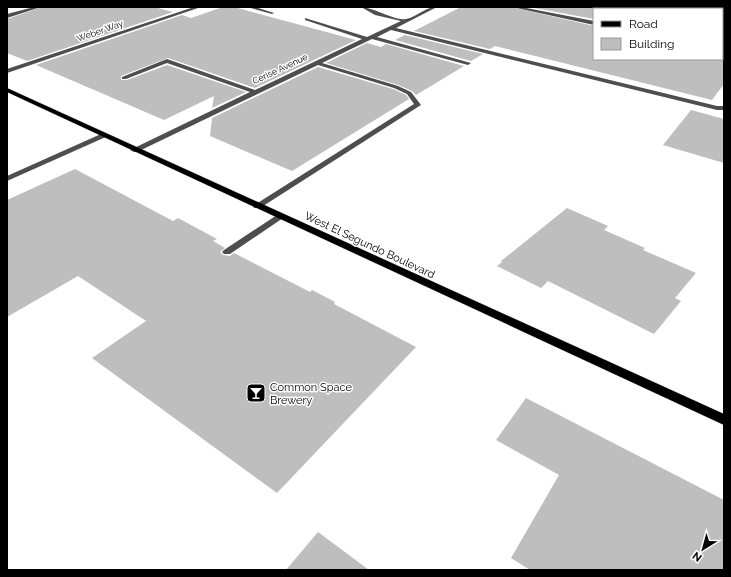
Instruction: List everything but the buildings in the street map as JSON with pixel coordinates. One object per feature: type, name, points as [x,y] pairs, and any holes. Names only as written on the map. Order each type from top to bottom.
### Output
[{"type":"main road","name":"West El Segundo Boulevard","points":[[7,90],[134,150],[724,420]]},
{"type":"street","points":[[7,16],[39,7]]},
{"type":"street","name":"Weber Way","points":[[7,71],[199,7]]},
{"type":"street","points":[[249,7],[272,13]]},
{"type":"street","points":[[363,7],[377,14],[406,21]]},
{"type":"street","name":"Cerise Avenue","points":[[134,150],[435,7]]},
{"type":"street","points":[[514,7],[593,23]]},
{"type":"street","points":[[307,19],[345,33],[468,63]]},
{"type":"street","points":[[391,28],[718,108],[724,108]]},
{"type":"street","points":[[124,78],[167,61],[255,92]]},
{"type":"street","points":[[257,206],[418,104],[409,93],[396,87],[317,63]]},
{"type":"street","points":[[7,179],[104,136]]},
{"type":"street","points":[[227,252],[280,216]]},
{"type":"place","name":"Common Space Brewery","points":[[256,393]]}]
